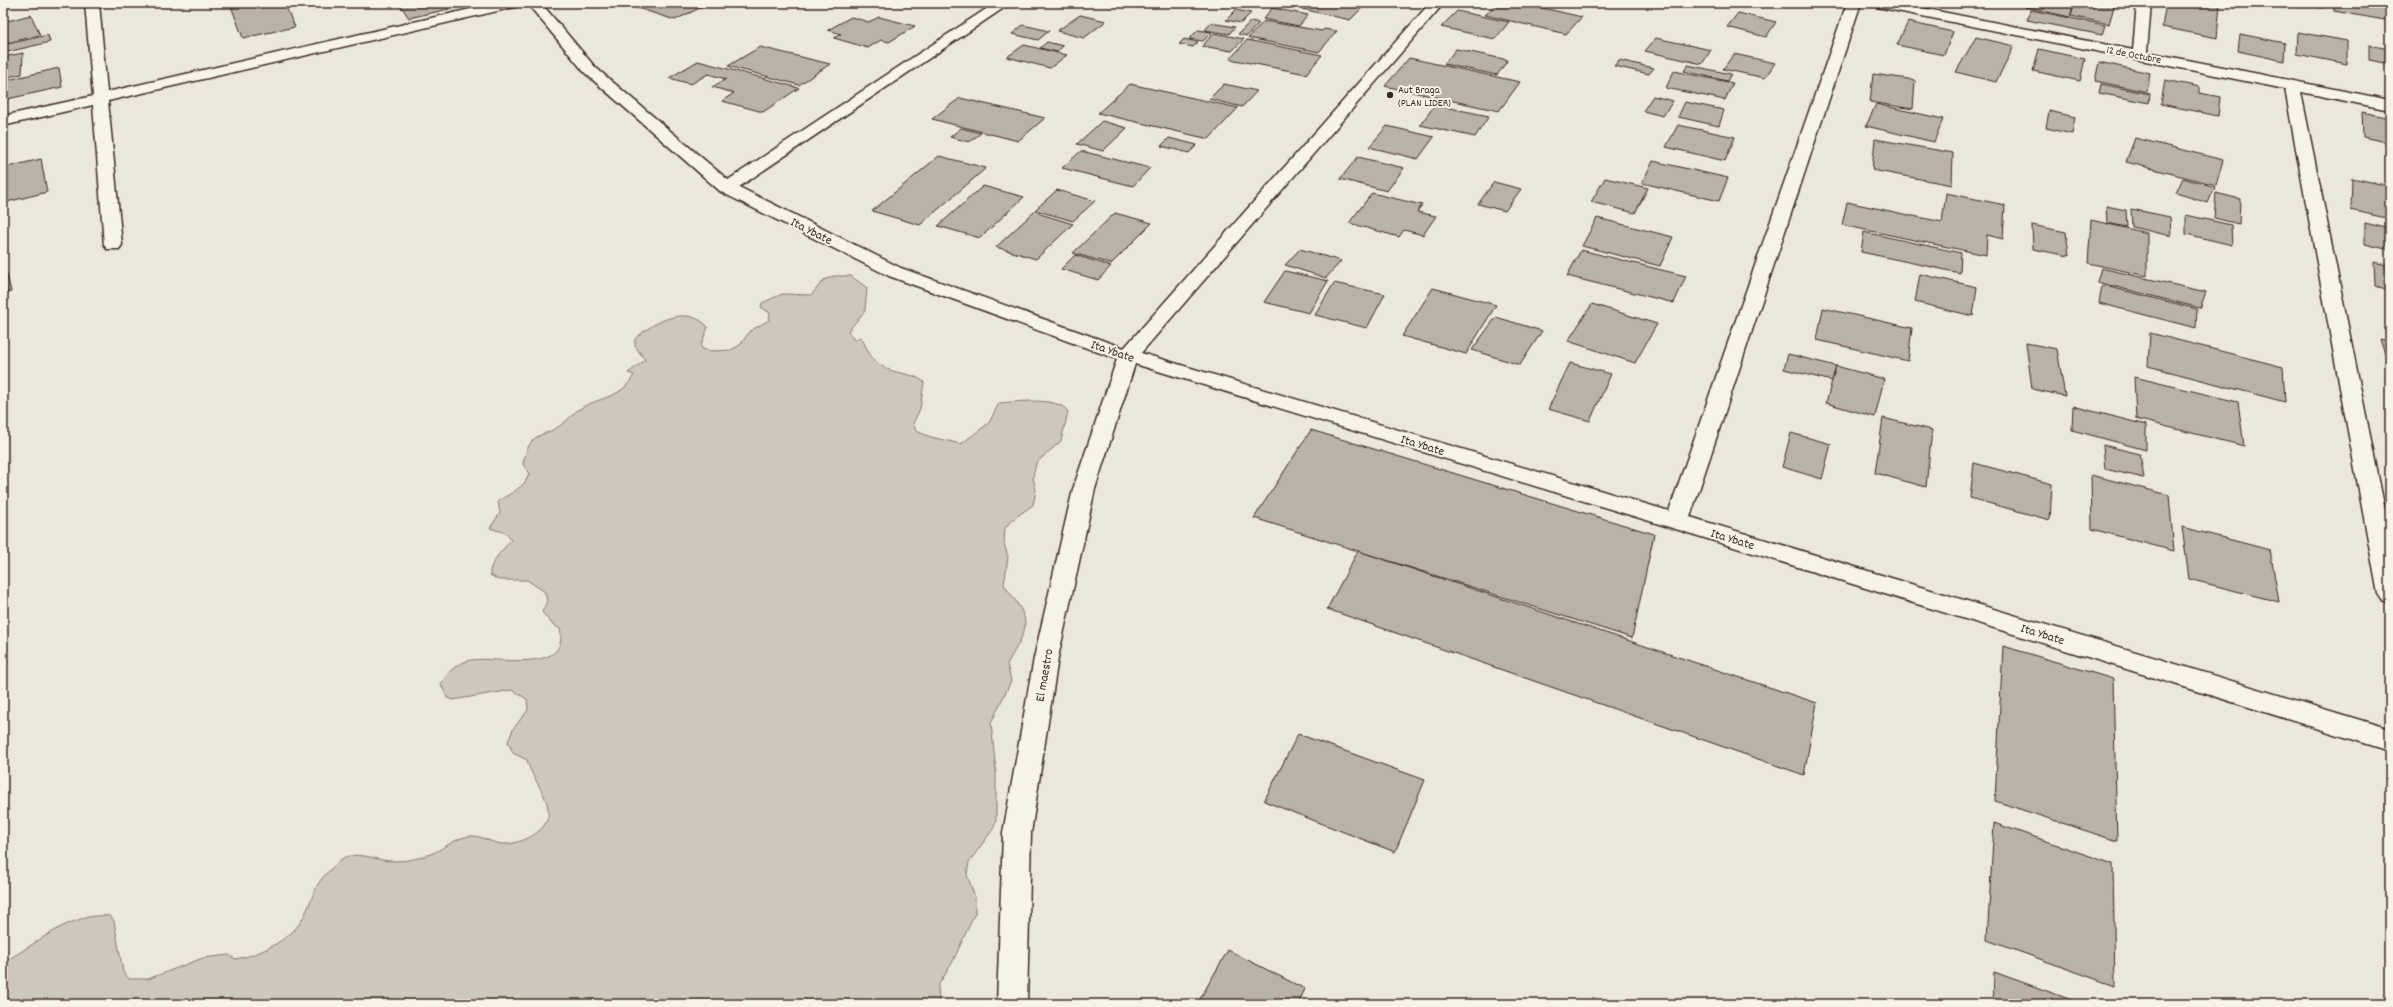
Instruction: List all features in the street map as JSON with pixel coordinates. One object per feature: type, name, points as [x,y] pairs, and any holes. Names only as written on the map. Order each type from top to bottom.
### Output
[{"type":"street","points":[[92,3],[113,245]]},
{"type":"street","points":[[3,121],[515,3]]},
{"type":"street","name":"Ita Ybate","points":[[534,3],[590,70],[727,188],[895,272],[1128,356],[1677,521],[2390,740]]},
{"type":"street","points":[[727,188],[1004,3]]},
{"type":"street","points":[[1128,356],[1438,3]]},
{"type":"street","points":[[1677,521],[1854,3]]},
{"type":"street","name":"12 de Octubre","points":[[1877,3],[2390,106]]},
{"type":"street","points":[[2140,55],[2144,3]]},
{"type":"street","points":[[2292,86],[2390,594]]},
{"type":"street","name":"El maestro","points":[[1012,1004],[1017,833],[1046,658],[1084,489],[1128,356]]},
{"type":"shaded area","points":[[834,276],[851,276],[867,288],[865,311],[848,331],[854,340],[860,337],[874,360],[885,368],[913,376],[924,382],[920,409],[913,423],[916,431],[931,437],[961,444],[989,423],[999,403],[1025,401],[1046,402],[1063,407],[1068,412],[1061,441],[1036,463],[1033,477],[1036,491],[1033,505],[1013,519],[1005,528],[1004,543],[1008,557],[1004,585],[1020,608],[1024,616],[1025,624],[1020,640],[1007,664],[1011,681],[991,723],[996,771],[996,822],[993,829],[969,862],[967,875],[975,897],[975,913],[952,963],[938,986],[939,1004],[3,1004],[3,962],[54,931],[80,919],[95,916],[110,916],[114,921],[123,972],[129,979],[148,979],[203,958],[229,955],[235,959],[244,957],[263,951],[281,941],[296,928],[301,921],[320,881],[340,860],[345,857],[358,855],[388,861],[409,860],[429,855],[462,838],[476,836],[496,843],[509,844],[519,842],[537,833],[546,822],[548,813],[547,805],[527,760],[513,753],[508,742],[513,729],[528,710],[527,699],[512,690],[453,700],[447,698],[441,684],[453,669],[466,661],[483,659],[513,661],[543,658],[554,653],[560,643],[560,629],[551,623],[542,612],[547,601],[545,592],[527,580],[499,580],[490,575],[490,570],[494,561],[511,540],[506,533],[490,528],[500,513],[498,501],[520,487],[527,479],[529,474],[523,464],[526,452],[533,439],[557,428],[579,409],[617,393],[629,383],[634,375],[628,373],[645,360],[635,346],[635,339],[651,326],[661,321],[681,316],[700,320],[708,327],[701,345],[702,349],[712,351],[731,350],[740,345],[750,331],[769,320],[770,313],[761,307],[762,303],[782,294],[811,295],[824,280]]},
{"type":"building","points":[[247,3],[284,3],[295,27],[243,38],[231,6]]},
{"type":"building","points":[[399,3],[445,3],[449,9],[409,18]]},
{"type":"building","points":[[638,3],[710,3],[675,20],[631,6]]},
{"type":"building","points":[[1308,3],[1350,3],[1364,6],[1350,20],[1302,9]]},
{"type":"building","points":[[1498,3],[1521,3],[1582,17],[1566,34],[1485,15]]},
{"type":"building","points":[[2026,3],[2074,3],[2070,17],[2025,7]]},
{"type":"building","points":[[2075,3],[2115,3],[2109,24],[2071,16]]},
{"type":"building","points":[[2166,3],[2220,3],[2217,38],[2162,27]]},
{"type":"building","points":[[2296,3],[2323,3],[2323,8]]},
{"type":"building","points":[[2333,3],[2390,3],[2390,21],[2334,11]]},
{"type":"building","points":[[1272,8],[1308,15],[1299,26],[1263,19]]},
{"type":"building","points":[[1236,10],[1251,13],[1241,23],[1226,20]]},
{"type":"building","points":[[2031,10],[2105,25],[2102,35],[2027,20]]},
{"type":"building","points":[[1457,11],[1509,22],[1495,39],[1441,27]]},
{"type":"building","points":[[1738,13],[1776,22],[1766,37],[1727,27]]},
{"type":"building","points":[[31,15],[40,35],[3,44],[3,22]]},
{"type":"building","points":[[1080,15],[1106,21],[1084,38],[1057,31]]},
{"type":"building","points":[[851,17],[869,22],[879,17],[915,26],[889,42],[881,40],[868,48],[834,38],[841,34],[828,30]]},
{"type":"building","points":[[1251,21],[1259,23],[1247,36],[1238,34]]},
{"type":"building","points":[[1264,21],[1322,31],[1324,29],[1337,31],[1319,52],[1248,38]]},
{"type":"building","points":[[1908,22],[1953,32],[1944,55],[1897,45]]},
{"type":"building","points":[[1211,23],[1235,27],[1229,34],[1205,30]]},
{"type":"building","points":[[1023,25],[1049,31],[1038,40],[1012,34]]},
{"type":"building","points":[[1198,30],[1212,32],[1203,41],[1189,39]]},
{"type":"building","points":[[2298,32],[2347,41],[2347,64],[2297,54]]},
{"type":"building","points":[[1214,33],[1244,39],[1232,51],[1202,46]]},
{"type":"building","points":[[2240,34],[2285,43],[2284,61],[2238,51]]},
{"type":"building","points":[[48,35],[50,42],[3,53],[3,45]]},
{"type":"building","points":[[1976,37],[2014,46],[1996,82],[1956,72]]},
{"type":"building","points":[[1656,38],[1711,50],[1702,64],[1645,51]]},
{"type":"building","points":[[1184,39],[1198,42],[1193,47],[1179,44]]},
{"type":"building","points":[[1247,40],[1322,55],[1306,74],[1230,59]]},
{"type":"building","points":[[1047,42],[1063,46],[1057,52],[1040,48]]},
{"type":"building","points":[[2389,44],[2390,64],[2369,60],[2369,45],[2389,49]]},
{"type":"building","points":[[1024,45],[1067,55],[1050,68],[1007,57]]},
{"type":"building","points":[[760,47],[830,64],[799,85],[728,66]]},
{"type":"building","points":[[1456,49],[1508,60],[1497,75],[1444,64]]},
{"type":"building","points":[[2039,49],[2085,59],[2080,81],[2033,71]]},
{"type":"building","points":[[23,53],[22,74],[3,78],[3,57]]},
{"type":"building","points":[[1734,54],[1775,63],[1765,78],[1723,69]]},
{"type":"building","points":[[1409,58],[1520,82],[1499,111],[1385,86]]},
{"type":"building","points":[[1619,60],[1654,68],[1649,74],[1614,66]]},
{"type":"building","points":[[698,61],[799,88],[763,112],[722,101],[734,93],[712,87],[726,79],[708,74],[691,84],[669,78]]},
{"type":"building","points":[[2099,62],[2150,73],[2147,92],[2095,81]]},
{"type":"building","points":[[1688,65],[1731,74],[1727,81],[1684,71]]},
{"type":"building","points":[[59,68],[62,87],[3,100],[3,81]]},
{"type":"building","points":[[1674,71],[1733,83],[1725,100],[1666,88]]},
{"type":"building","points":[[1873,74],[1915,80],[1913,109],[1870,102]]},
{"type":"building","points":[[2165,80],[2200,87],[2200,93],[2220,97],[2218,116],[2161,104]]},
{"type":"building","points":[[1130,84],[1238,108],[1209,139],[1098,113]]},
{"type":"building","points":[[1224,84],[1257,91],[1242,107],[1209,99]]},
{"type":"building","points":[[2101,84],[2150,94],[2149,103],[2099,93]]},
{"type":"building","points":[[1653,96],[1673,101],[1663,116],[1643,111]]},
{"type":"building","points":[[960,98],[1045,118],[1018,141],[932,119]]},
{"type":"building","points":[[1685,102],[1724,110],[1719,126],[1678,117]]},
{"type":"building","points":[[1876,104],[1943,119],[1934,142],[1866,126]]},
{"type":"building","points":[[1435,105],[1489,116],[1475,137],[1420,125]]},
{"type":"building","points":[[2049,111],[2075,117],[2072,134],[2046,128]]},
{"type":"building","points":[[2362,112],[2390,118],[2390,143],[2363,137]]},
{"type":"building","points":[[1102,121],[1127,128],[1103,151],[1077,144]]},
{"type":"building","points":[[1678,125],[1735,137],[1725,161],[1666,147]]},
{"type":"building","points":[[1387,126],[1434,137],[1418,159],[1369,147]]},
{"type":"building","points":[[961,128],[981,133],[969,142],[950,137]]},
{"type":"building","points":[[1169,138],[1197,145],[1189,153],[1161,146]]},
{"type":"building","points":[[2135,138],[2223,160],[2216,185],[2126,162]]},
{"type":"building","points":[[1875,139],[1953,153],[1952,185],[1872,170]]},
{"type":"building","points":[[1081,151],[1150,168],[1133,186],[1062,168]]},
{"type":"building","points":[[939,156],[986,168],[920,225],[872,211]]},
{"type":"building","points":[[1358,157],[1404,168],[1387,191],[1340,179]]},
{"type":"building","points":[[41,159],[47,192],[3,203],[3,168]]},
{"type":"building","points":[[1653,161],[1728,178],[1719,201],[1642,183]]},
{"type":"building","points":[[1605,178],[1648,188],[1635,213],[1591,202]]},
{"type":"building","points":[[2183,178],[2215,187],[2208,203],[2176,193]]},
{"type":"building","points":[[2352,178],[2390,186],[2390,219],[2351,210]]},
{"type":"building","points":[[1494,182],[1521,189],[1505,211],[1478,204]]},
{"type":"building","points":[[983,186],[1024,197],[980,238],[938,226]]},
{"type":"building","points":[[1057,190],[1095,201],[1073,221],[1035,210]]},
{"type":"building","points":[[1372,193],[1422,205],[1417,212],[1436,216],[1423,235],[1404,230],[1399,237],[1349,223]]},
{"type":"building","points":[[1946,193],[2005,205],[2003,239],[1987,235],[1986,255],[1842,225],[1847,202],[1942,222]]},
{"type":"building","points":[[2216,193],[2240,199],[2239,224],[2214,218]]},
{"type":"building","points":[[2106,206],[2126,210],[2127,227],[2107,223]]},
{"type":"building","points":[[2131,209],[2170,217],[2171,236],[2132,227]]},
{"type":"building","points":[[1034,212],[1073,224],[1036,259],[996,247]]},
{"type":"building","points":[[1115,213],[1152,223],[1111,264],[1073,253]]},
{"type":"building","points":[[2186,215],[2231,225],[2232,245],[2186,234]]},
{"type":"building","points":[[1597,218],[1673,237],[1660,266],[1582,246]]},
{"type":"building","points":[[2091,220],[2147,233],[2147,276],[2088,263]]},
{"type":"building","points":[[2365,223],[2390,229],[2390,250],[2365,244]]},
{"type":"building","points":[[2032,225],[2066,232],[2069,256],[2033,249]]},
{"type":"building","points":[[1864,232],[1961,253],[1960,273],[1861,252]]},
{"type":"building","points":[[1300,249],[1341,261],[1326,278],[1285,265]]},
{"type":"building","points":[[1581,250],[1686,276],[1674,303],[1567,276]]},
{"type":"building","points":[[1075,255],[1111,266],[1098,280],[1061,269]]},
{"type":"building","points":[[2374,262],[2390,266],[2390,290],[2375,286]]},
{"type":"building","points":[[2101,268],[2206,292],[2200,308],[2097,282]]},
{"type":"building","points":[[1285,271],[1328,281],[1309,313],[1264,302]]},
{"type":"building","points":[[7,274],[11,292],[3,294],[3,275]]},
{"type":"building","points":[[1920,274],[1977,287],[1973,316],[1915,302]]},
{"type":"building","points":[[1334,283],[1385,294],[1367,328],[1315,315]]},
{"type":"building","points":[[2102,285],[2197,309],[2196,328],[2099,303]]},
{"type":"building","points":[[1433,288],[1496,305],[1466,354],[1402,336]]},
{"type":"building","points":[[1592,304],[1657,324],[1635,363],[1568,341]]},
{"type":"building","points":[[1823,308],[1912,328],[1908,361],[1817,340]]},
{"type":"building","points":[[1496,317],[1542,331],[1520,365],[1472,350]]},
{"type":"building","points":[[2150,333],[2283,367],[2285,402],[2148,366]]},
{"type":"building","points":[[2380,339],[2390,341],[2390,370]]},
{"type":"building","points":[[2026,343],[2057,349],[2065,396],[2032,389]]},
{"type":"building","points":[[1788,354],[1836,366],[1832,381],[1784,369]]},
{"type":"building","points":[[1570,363],[1611,374],[1590,421],[1548,409]]},
{"type":"building","points":[[1836,366],[1884,379],[1875,417],[1826,403]]},
{"type":"building","points":[[2134,377],[2238,402],[2244,446],[2136,419]]},
{"type":"building","points":[[2073,406],[2146,425],[2146,450],[2072,430]]},
{"type":"building","points":[[1883,418],[1932,430],[1926,487],[1875,473]]},
{"type":"building","points":[[1311,430],[1654,534],[1632,638],[1254,518]]},
{"type":"building","points":[[1791,433],[1831,444],[1822,479],[1782,467]]},
{"type":"building","points":[[2103,445],[2140,454],[2144,478],[2105,469]]},
{"type":"building","points":[[1974,463],[2052,484],[2050,520],[1970,498]]},
{"type":"building","points":[[2091,475],[2169,495],[2174,551],[2092,529]]},
{"type":"building","points":[[2182,527],[2270,550],[2279,602],[2189,579]]},
{"type":"building","points":[[1358,551],[1817,703],[1804,775],[1327,609]]},
{"type":"building","points":[[2003,646],[2113,679],[2117,841],[1995,801]]},
{"type":"building","points":[[1298,734],[1425,780],[1395,852],[1264,801]]},
{"type":"building","points":[[1994,823],[2113,864],[2115,986],[1987,940]]},
{"type":"building","points":[[1228,950],[1305,989],[1298,1004],[1197,1004]]},
{"type":"building","points":[[1994,972],[2083,1004],[1993,1004]]},
{"type":"place","name":"Aut Braga (PLAN LIDER)","points":[[1390,95]]}]
